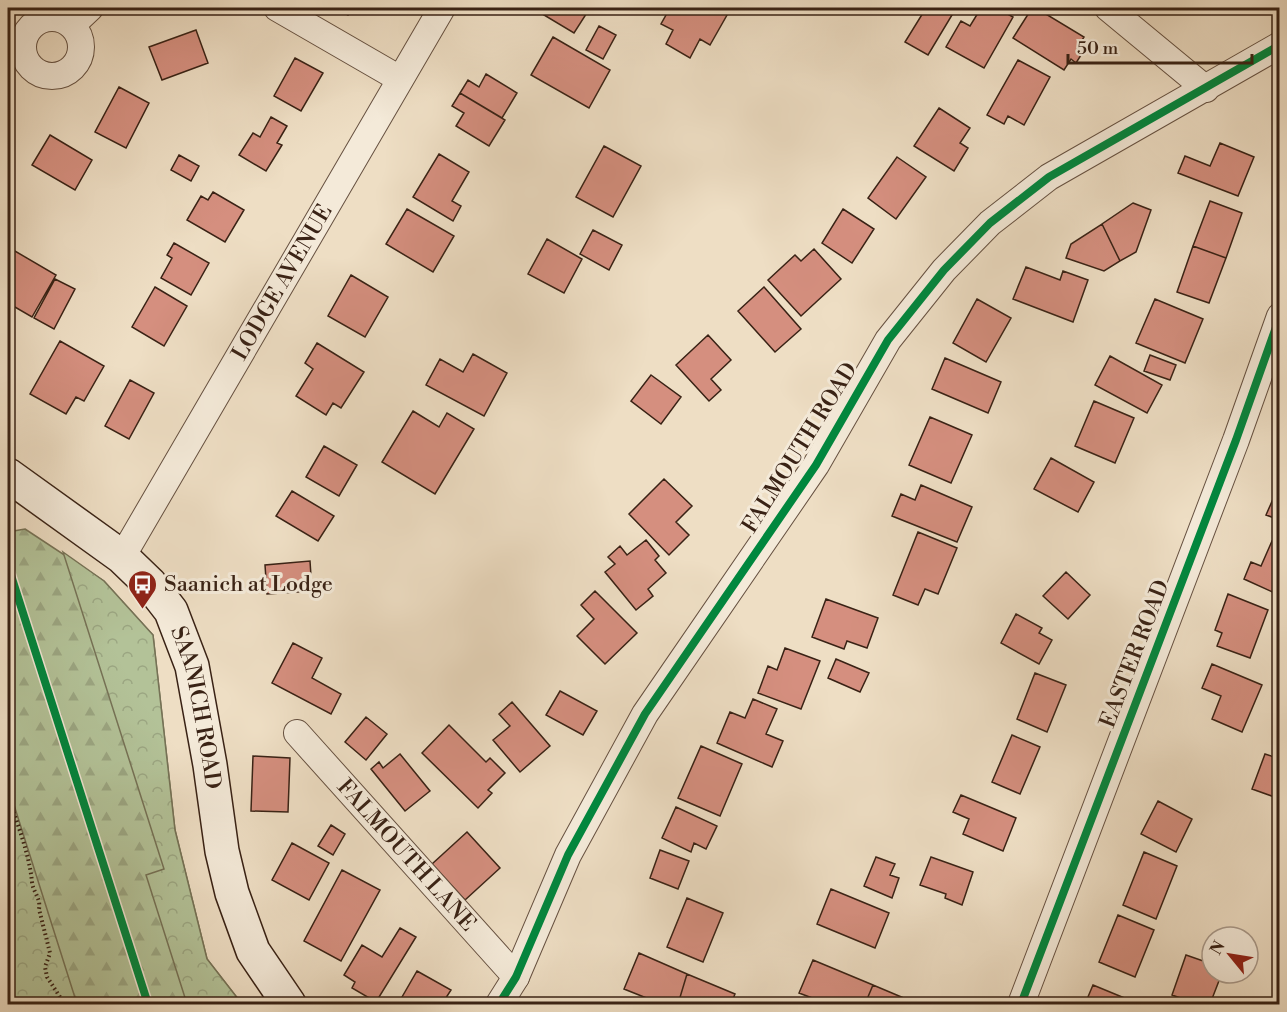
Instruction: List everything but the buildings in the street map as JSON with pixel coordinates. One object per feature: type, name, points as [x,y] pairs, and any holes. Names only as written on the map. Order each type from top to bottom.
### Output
[{"type":"main road","name":"SAANICH ROAD","points":[[8,475],[122,557],[150,584],[171,611],[192,666],[210,765],[222,851],[232,893],[254,951],[289,1005]]},
{"type":"street","points":[[72,25],[90,8]]},
{"type":"street","points":[[277,8],[400,79]]},
{"type":"street","name":"LODGE AVENUE","points":[[122,557],[442,8]]},
{"type":"street","points":[[1108,8],[1206,89]]},
{"type":"street","name":"FALMOUTH ROAD","points":[[499,1005],[516,976],[568,855],[645,714],[816,465],[888,340],[944,270],[990,223],[1049,177],[1280,45]]},
{"type":"street","name":"EASTER ROAD","points":[[1021,1005],[1236,440],[1280,316]]},
{"type":"street","name":"FALMOUTH LANE","points":[[297,733],[516,976]]},
{"type":"path","points":[[8,795],[23,837],[32,882],[40,903],[39,909],[50,953],[45,967],[47,977],[63,1005]]},
{"type":"green space","points":[[25,529],[104,581],[153,635],[175,830],[207,959],[242,1004],[8,1004],[8,532]]},
{"type":"green space","points":[[63,552],[104,581],[153,635],[175,830],[207,959],[242,1004],[187,1004],[146,875],[164,869]]},
{"type":"green space","points":[[8,786],[77,1004],[8,1004]]},
{"type":"cycle path","points":[[499,1004],[516,977],[568,855],[645,714],[816,465],[888,340],[944,270],[990,223],[1049,177],[1280,45]]},
{"type":"cycle path","points":[[1021,1004],[1236,440],[1280,316]]},
{"type":"cycle path","points":[[8,566],[148,1004]]},
{"type":"place","name":"Saanich at Lodge","points":[[143,610]]}]
